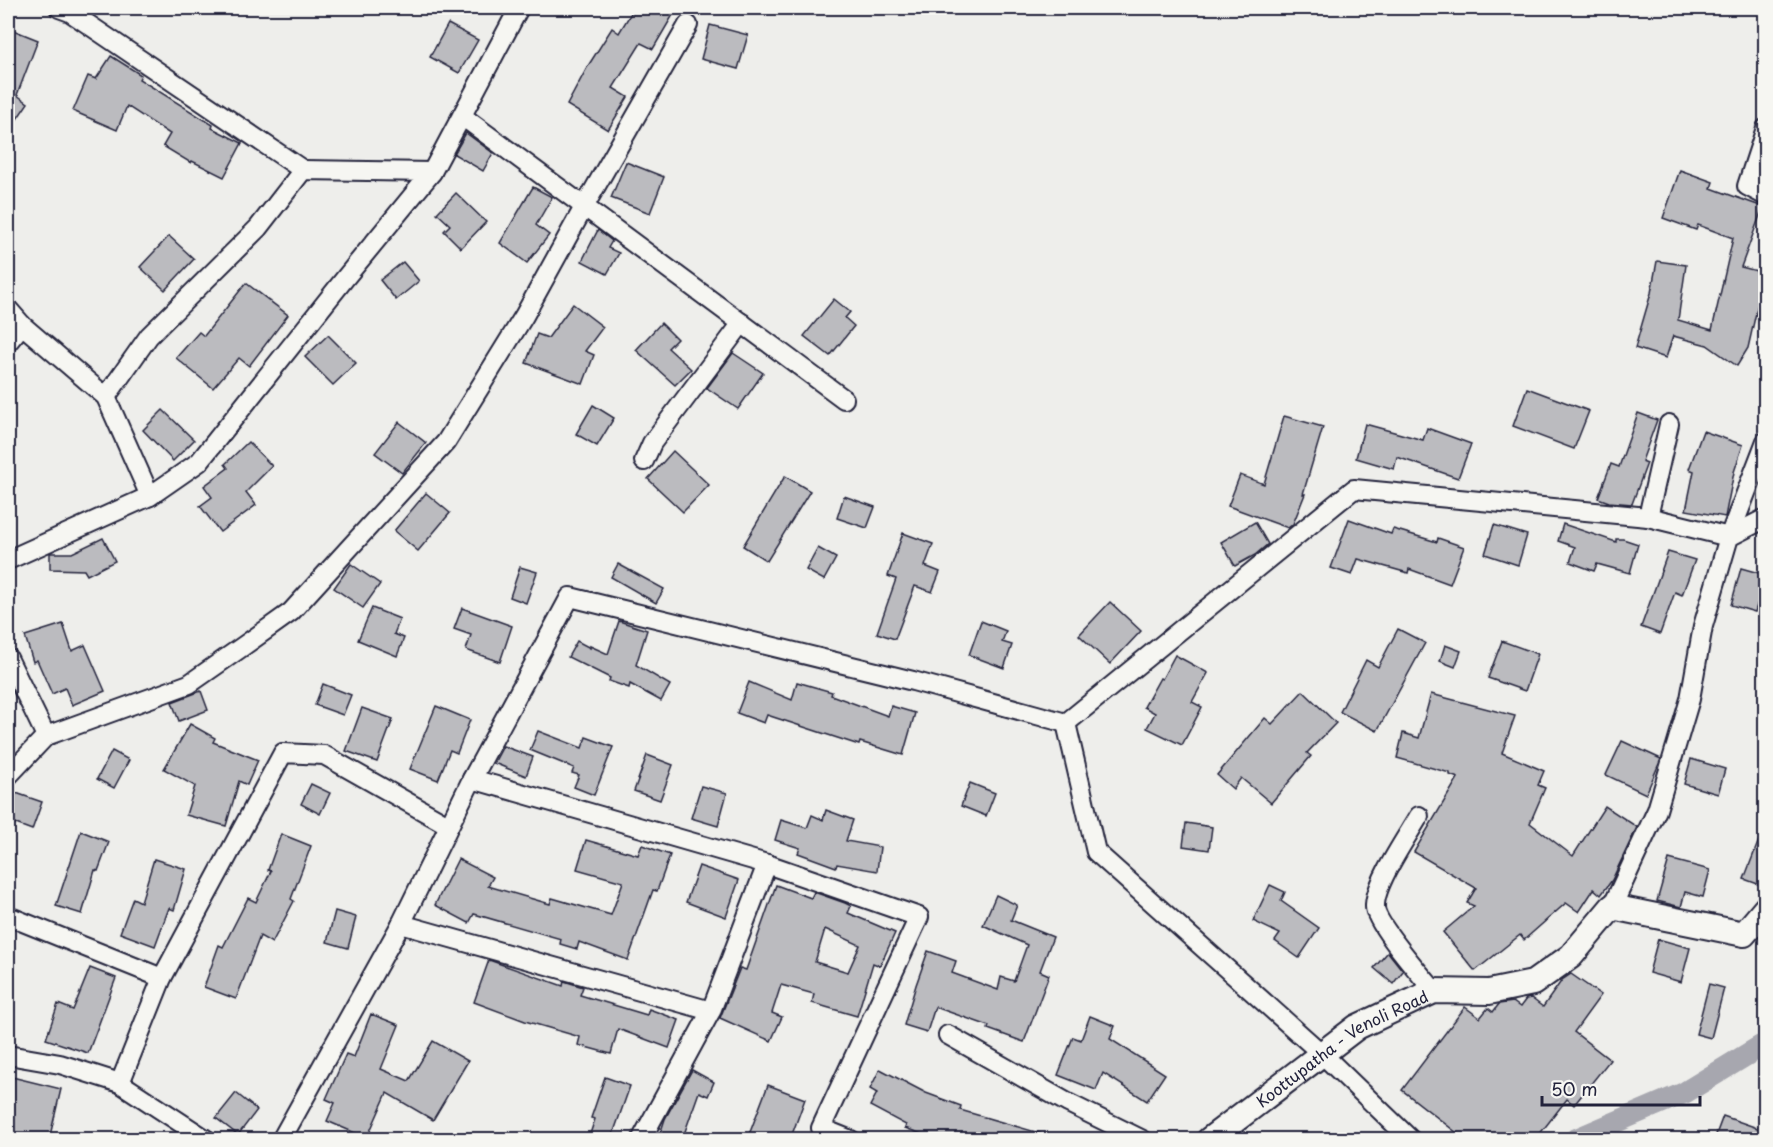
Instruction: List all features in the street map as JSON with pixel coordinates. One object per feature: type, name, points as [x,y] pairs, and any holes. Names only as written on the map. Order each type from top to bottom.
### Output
[{"type":"street","points":[[59,8],[70,12],[303,170],[432,172]]},
{"type":"street","points":[[8,560],[150,496],[200,462],[432,172],[519,8]]},
{"type":"street","points":[[8,776],[46,736],[189,684],[291,612],[446,442],[524,316],[688,25]]},
{"type":"street","points":[[462,116],[844,399]]},
{"type":"street","points":[[1766,128],[1747,186],[1766,196]]},
{"type":"street","points":[[106,397],[149,336],[258,228],[303,170]]},
{"type":"street","points":[[8,309],[22,326],[106,397],[150,496]]},
{"type":"street","points":[[644,461],[652,443],[742,324]]},
{"type":"street","points":[[8,342],[22,326]]},
{"type":"street","points":[[1648,518],[1669,424]]},
{"type":"street","points":[[1766,441],[1729,537],[1703,626],[1690,699],[1657,810],[1612,907],[1744,934],[1766,908]]},
{"type":"street","points":[[1066,723],[1354,489],[1648,518],[1729,537],[1766,518]]},
{"type":"street","points":[[281,1140],[401,924],[448,825],[570,597],[913,681],[1066,723]]},
{"type":"street","points":[[8,658],[46,736]]},
{"type":"street","points":[[1066,723],[1096,852],[1321,1053],[1412,1140]]},
{"type":"street","points":[[120,1083],[162,978],[283,753],[324,755],[448,825]]},
{"type":"street","points":[[472,779],[767,864],[919,917],[818,1134],[851,1140]]},
{"type":"street","points":[[1419,816],[1380,884],[1374,908],[1381,923],[1434,991]]},
{"type":"street","points":[[641,1140],[711,1011],[767,864]]},
{"type":"street","name":"Koottupatha - Venoli Road","points":[[1209,1140],[1357,1027],[1434,991],[1489,992],[1533,983],[1571,956],[1612,907]]},
{"type":"street","points":[[8,916],[162,978]]},
{"type":"street","points":[[401,924],[711,1011]]},
{"type":"street","points":[[948,1035],[1068,1103],[1143,1140]]},
{"type":"street","points":[[8,1055],[60,1065],[120,1083],[207,1140]]},
{"type":"building","points":[[634,8],[677,8],[653,49],[641,43],[613,88],[628,97],[608,130],[567,105],[612,28],[619,33]]},
{"type":"building","points":[[448,24],[478,40],[459,73],[430,57]]},
{"type":"building","points":[[710,25],[748,35],[738,69],[701,59]]},
{"type":"building","points":[[8,28],[38,40],[17,95],[28,103],[8,132]]},
{"type":"building","points":[[111,56],[141,75],[139,79],[213,125],[212,128],[242,143],[224,177],[192,161],[191,163],[163,146],[170,134],[127,106],[117,130],[73,111],[88,76],[96,79]]},
{"type":"building","points":[[466,133],[493,153],[483,171],[454,154]]},
{"type":"building","points":[[626,162],[664,177],[650,213],[611,198]]},
{"type":"building","points":[[1680,170],[1713,182],[1711,188],[1763,207],[1741,267],[1765,273],[1748,348],[1737,366],[1707,345],[1673,336],[1666,358],[1635,348],[1651,293],[1657,261],[1686,265],[1678,320],[1712,330],[1733,238],[1698,225],[1696,230],[1663,218]]},
{"type":"building","points":[[533,187],[552,197],[536,225],[549,235],[527,263],[500,243]]},
{"type":"building","points":[[456,193],[486,222],[461,248],[444,231],[450,225],[437,213]]},
{"type":"building","points":[[598,230],[612,241],[608,248],[619,253],[607,274],[582,261]]},
{"type":"building","points":[[169,236],[194,259],[165,290],[140,267]]},
{"type":"building","points":[[403,262],[419,281],[396,300],[380,280]]},
{"type":"building","points":[[246,283],[288,315],[249,366],[239,358],[213,388],[176,358],[199,332],[204,336]]},
{"type":"building","points":[[834,299],[850,312],[845,318],[854,326],[830,356],[804,336]]},
{"type":"building","points":[[573,304],[603,327],[585,351],[594,355],[583,384],[526,363],[537,334],[548,338]]},
{"type":"building","points":[[661,323],[677,339],[668,348],[691,369],[675,385],[636,350]]},
{"type":"building","points":[[328,335],[356,363],[333,385],[305,357]]},
{"type":"building","points":[[733,353],[763,373],[738,409],[707,388]]},
{"type":"building","points":[[1527,388],[1589,411],[1574,449],[1513,426]]},
{"type":"building","points":[[593,405],[614,418],[597,446],[576,434]]},
{"type":"building","points":[[163,410],[194,440],[173,461],[143,430]]},
{"type":"building","points":[[1638,413],[1657,420],[1642,461],[1647,463],[1632,504],[1609,502],[1598,498],[1611,464],[1619,467]]},
{"type":"building","points":[[1284,416],[1323,427],[1303,494],[1305,494],[1293,524],[1288,528],[1228,506],[1240,475],[1264,484]]},
{"type":"building","points":[[399,422],[426,443],[402,473],[375,453]]},
{"type":"building","points":[[1365,424],[1423,440],[1427,428],[1471,444],[1458,478],[1397,457],[1394,469],[1356,458]]},
{"type":"building","points":[[1703,431],[1743,445],[1734,472],[1725,517],[1686,510],[1694,471],[1689,469]]},
{"type":"building","points":[[248,442],[272,466],[246,492],[256,505],[220,532],[200,506],[212,497],[204,486],[228,468],[225,464]]},
{"type":"building","points":[[673,451],[709,485],[683,512],[648,479]]},
{"type":"building","points":[[785,476],[810,491],[767,561],[743,546]]},
{"type":"building","points":[[426,493],[450,513],[418,551],[394,531]]},
{"type":"building","points":[[844,496],[875,507],[867,528],[837,518]]},
{"type":"building","points":[[1349,519],[1391,534],[1393,529],[1437,542],[1438,538],[1464,547],[1450,584],[1409,569],[1408,573],[1358,559],[1352,575],[1331,568]]},
{"type":"building","points":[[1255,522],[1268,544],[1255,555],[1235,566],[1221,542]]},
{"type":"building","points":[[1563,524],[1616,542],[1616,539],[1623,539],[1638,544],[1630,573],[1597,564],[1594,571],[1570,562],[1575,547],[1558,541]]},
{"type":"building","points":[[1494,525],[1527,535],[1518,565],[1485,554]]},
{"type":"building","points":[[903,533],[933,544],[925,566],[940,572],[932,592],[915,586],[895,639],[877,633],[896,579],[888,576]]},
{"type":"building","points":[[103,538],[115,561],[87,575],[84,570],[50,569],[50,553],[72,553]]},
{"type":"building","points":[[818,548],[836,558],[824,580],[806,570]]},
{"type":"building","points":[[1668,552],[1695,560],[1682,595],[1675,592],[1660,634],[1641,627]]},
{"type":"building","points":[[351,564],[380,584],[363,608],[334,588]]},
{"type":"building","points":[[618,564],[664,589],[656,603],[611,577]]},
{"type":"building","points":[[520,567],[537,572],[526,603],[510,597]]},
{"type":"building","points":[[1741,568],[1766,575],[1755,612],[1731,605]]},
{"type":"building","points":[[1110,602],[1141,631],[1110,664],[1079,635]]},
{"type":"building","points":[[372,608],[400,619],[394,634],[404,638],[397,656],[358,640]]},
{"type":"building","points":[[462,608],[512,626],[500,662],[466,650],[471,635],[454,629]]},
{"type":"building","points":[[619,621],[647,630],[636,665],[670,685],[661,701],[630,684],[629,688],[609,681],[610,678],[568,657],[577,641],[608,654]]},
{"type":"building","points":[[981,621],[1006,631],[1002,642],[1012,645],[1004,668],[969,655]]},
{"type":"building","points":[[63,624],[72,651],[85,645],[105,691],[72,705],[65,688],[52,694],[37,660],[33,662],[25,636]]},
{"type":"building","points":[[1398,629],[1425,643],[1377,731],[1340,712],[1366,660],[1378,667]]},
{"type":"building","points":[[1502,641],[1538,654],[1525,691],[1488,678]]},
{"type":"building","points":[[1445,645],[1461,651],[1455,667],[1440,661]]},
{"type":"building","points":[[1175,655],[1208,673],[1192,702],[1202,707],[1182,745],[1147,728],[1155,713],[1144,707]]},
{"type":"building","points":[[749,682],[792,700],[797,682],[832,692],[831,695],[888,716],[891,706],[915,713],[903,755],[860,742],[859,745],[767,715],[764,723],[737,713]]},
{"type":"building","points":[[323,684],[351,695],[343,715],[315,705]]},
{"type":"building","points":[[201,691],[208,710],[179,721],[172,702]]},
{"type":"building","points":[[1303,691],[1336,723],[1307,753],[1311,756],[1271,803],[1241,778],[1233,789],[1217,775],[1265,718],[1272,724]]},
{"type":"building","points":[[1431,694],[1515,716],[1502,753],[1544,771],[1538,785],[1545,788],[1530,823],[1573,856],[1605,806],[1637,827],[1612,880],[1601,895],[1594,889],[1579,912],[1566,903],[1524,940],[1520,935],[1475,971],[1443,932],[1474,906],[1467,903],[1476,888],[1414,852],[1458,778],[1450,773],[1397,758],[1403,733],[1419,738]]},
{"type":"building","points":[[436,706],[470,720],[457,753],[450,750],[438,780],[410,769]]},
{"type":"building","points":[[362,708],[393,719],[377,762],[346,751]]},
{"type":"building","points":[[190,724],[215,738],[213,742],[258,760],[247,785],[239,781],[226,826],[186,815],[195,786],[164,769]]},
{"type":"building","points":[[538,731],[582,748],[586,737],[613,747],[594,795],[574,787],[579,775],[572,773],[574,768],[530,750]]},
{"type":"building","points":[[1622,741],[1661,759],[1646,794],[1606,775]]},
{"type":"building","points":[[503,746],[533,757],[526,776],[494,763]]},
{"type":"building","points":[[112,751],[129,760],[114,788],[97,779]]},
{"type":"building","points":[[647,755],[673,765],[660,800],[634,791]]},
{"type":"building","points":[[1691,759],[1725,769],[1718,794],[1684,784]]},
{"type":"building","points":[[970,783],[995,793],[986,816],[961,806]]},
{"type":"building","points":[[311,784],[330,793],[320,814],[301,804]]},
{"type":"building","points":[[701,786],[727,793],[718,826],[691,818]]},
{"type":"building","points":[[16,793],[42,802],[32,830],[8,821]]},
{"type":"building","points":[[826,810],[853,820],[846,841],[880,847],[877,871],[837,864],[836,867],[798,853],[800,848],[775,840],[781,820],[807,828],[812,815],[823,820]]},
{"type":"building","points":[[1186,823],[1212,827],[1209,850],[1183,846]]},
{"type":"building","points":[[1764,827],[1766,828],[1766,887],[1744,879]]},
{"type":"building","points":[[81,831],[109,842],[98,871],[95,870],[82,914],[56,906]]},
{"type":"building","points":[[281,834],[311,846],[291,899],[294,901],[272,943],[260,936],[236,999],[204,987],[219,945],[223,947],[248,898],[256,902],[271,871],[268,870]]},
{"type":"building","points":[[586,840],[638,855],[642,845],[670,855],[657,891],[653,890],[628,960],[579,942],[577,949],[560,944],[561,939],[474,914],[469,923],[435,905],[458,859],[493,877],[488,886],[550,904],[552,898],[611,915],[623,882],[577,869]]},
{"type":"building","points":[[154,859],[186,869],[174,910],[169,908],[155,946],[120,933],[133,898],[141,902]]},
{"type":"building","points":[[1669,859],[1710,870],[1703,897],[1685,892],[1681,907],[1657,901]]},
{"type":"building","points":[[699,866],[739,880],[726,917],[686,902]]},
{"type":"building","points":[[776,885],[811,898],[814,892],[845,903],[851,906],[848,913],[895,933],[880,966],[873,963],[857,1016],[812,1003],[814,994],[781,985],[772,1013],[782,1017],[771,1041],[720,1018],[740,968],[746,970]],"holes":[[[825,929],[860,945],[848,972],[815,962]]]},
{"type":"building","points":[[1270,885],[1285,892],[1281,901],[1319,928],[1299,958],[1275,941],[1280,934],[1253,921]]},
{"type":"building","points":[[996,895],[1017,905],[1011,920],[1053,937],[1040,971],[1049,975],[1024,1042],[988,1029],[989,1026],[935,1007],[927,1032],[904,1025],[928,951],[956,961],[952,973],[998,990],[1001,977],[1014,981],[1027,945],[983,925]]},
{"type":"building","points":[[335,911],[356,917],[348,948],[327,942]]},
{"type":"building","points":[[1658,939],[1690,948],[1681,982],[1649,973]]},
{"type":"building","points":[[1388,952],[1403,971],[1393,984],[1374,968]]},
{"type":"building","points":[[489,960],[563,986],[564,981],[583,987],[580,995],[647,1015],[649,1009],[679,1020],[669,1048],[618,1029],[611,1054],[578,1045],[580,1037],[525,1021],[474,1002]]},
{"type":"building","points":[[90,968],[116,978],[88,1053],[46,1039],[58,1004],[73,1010]]},
{"type":"building","points":[[1571,974],[1601,995],[1574,1032],[1610,1060],[1574,1105],[1567,1099],[1535,1140],[1466,1140],[1402,1090],[1465,1007],[1480,1018],[1488,1008],[1493,1012],[1499,1004],[1513,1002],[1520,1007],[1526,999],[1531,998],[1543,1007],[1562,980]]},
{"type":"building","points":[[1709,984],[1724,988],[1711,1038],[1696,1034]]},
{"type":"building","points":[[371,1014],[399,1025],[381,1069],[409,1081],[433,1041],[468,1061],[433,1120],[387,1093],[367,1138],[327,1121],[335,1103],[326,1099],[346,1054],[354,1057]]},
{"type":"building","points":[[1090,1016],[1115,1026],[1110,1039],[1165,1074],[1147,1101],[1103,1073],[1096,1090],[1058,1075],[1073,1037],[1081,1040]]},
{"type":"building","points":[[880,1069],[926,1093],[961,1106],[960,1110],[1046,1135],[1046,1140],[938,1140],[905,1128],[906,1125],[870,1106],[877,1093],[870,1089]]},
{"type":"building","points":[[692,1070],[714,1082],[708,1096],[699,1092],[682,1140],[658,1140],[665,1119]]},
{"type":"building","points":[[8,1076],[61,1089],[49,1140],[34,1140],[8,1133]]},
{"type":"building","points":[[605,1077],[630,1086],[611,1140],[588,1140],[595,1119],[591,1118]]},
{"type":"building","points":[[768,1085],[805,1099],[790,1140],[747,1140]]},
{"type":"building","points":[[236,1093],[257,1110],[238,1135],[216,1118]]},
{"type":"building","points":[[1723,1116],[1766,1131],[1766,1140],[1714,1140]]},
{"type":"waterway","points":[[1574,1140],[1684,1093],[1761,1046],[1766,1047]]}]
